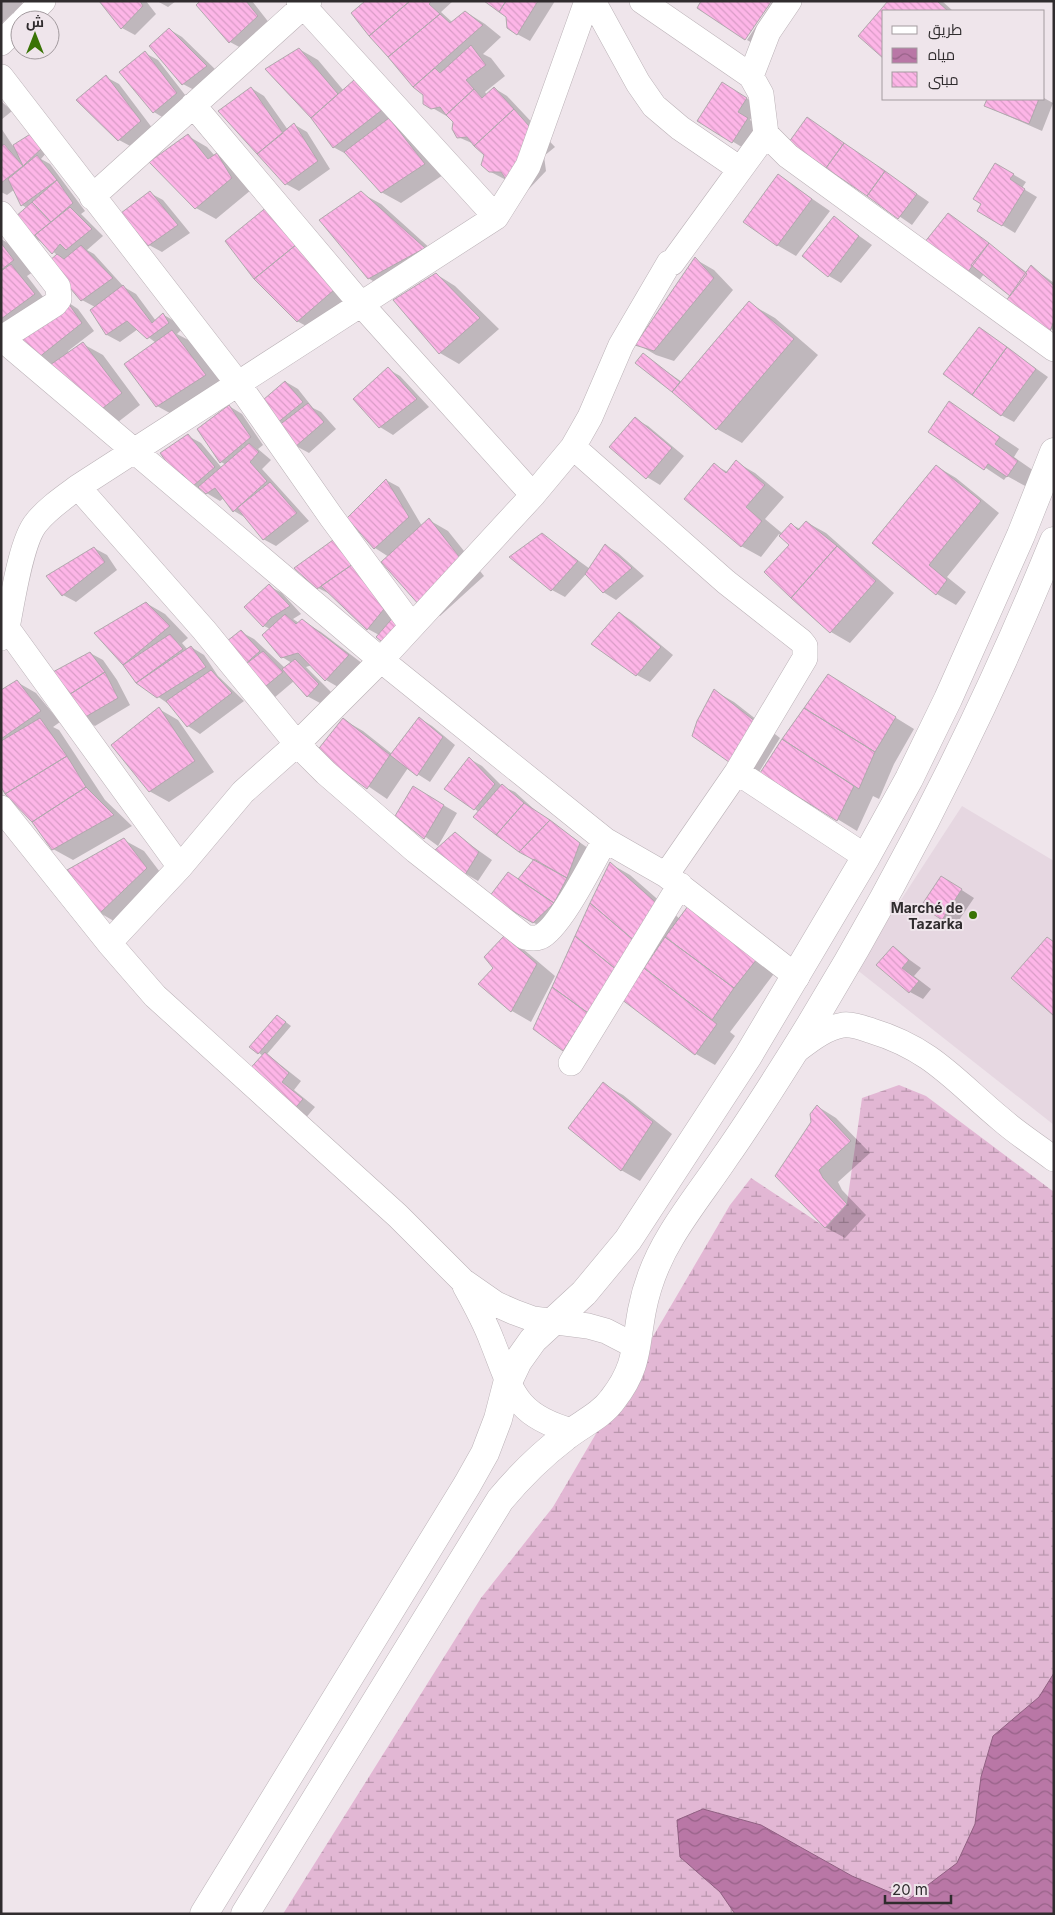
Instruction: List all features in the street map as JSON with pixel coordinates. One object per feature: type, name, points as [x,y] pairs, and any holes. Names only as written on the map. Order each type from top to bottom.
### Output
[{"type":"highway","points":[[204,1914],[468,1484],[485,1453],[498,1419],[507,1384],[518,1361],[533,1340],[584,1293],[628,1240],[708,1119],[796,977],[866,858],[909,779],[948,699],[1021,536],[1054,452]]},
{"type":"highway","points":[[245,1914],[500,1500],[527,1468],[572,1431],[593,1419],[611,1403],[625,1383],[634,1361],[648,1284],[658,1259],[793,1053],[868,925],[951,768],[998,670],[1054,541]]},
{"type":"street","points":[[34,10],[43,1]]},
{"type":"street","points":[[4,633],[27,543],[35,524],[53,506],[78,487],[239,385],[360,302],[496,217],[528,166],[587,1]]},
{"type":"street","points":[[593,1],[638,83],[654,106],[680,128],[740,169]]},
{"type":"street","points":[[642,1],[752,76],[761,94],[766,134],[788,156],[1054,349]]},
{"type":"street","points":[[752,76],[768,32],[789,1]]},
{"type":"street","points":[[92,197],[304,3],[496,217]]},
{"type":"street","points":[[1,43],[10,34]]},
{"type":"street","points":[[1,77],[239,385],[332,518],[412,626]]},
{"type":"street","points":[[193,105],[360,302],[532,495]]},
{"type":"street","points":[[108,943],[180,867],[243,792],[296,744],[381,660],[532,495],[573,447],[590,417],[620,345],[659,280],[766,134]]},
{"type":"street","points":[[1,214],[58,287],[59,293],[56,304],[2,338],[381,660],[605,840],[673,880],[796,977]]},
{"type":"street","points":[[571,1063],[673,880],[805,658],[805,646],[726,582],[573,447]]},
{"type":"street","points":[[78,487],[204,630],[296,744],[326,773],[416,851],[525,937],[533,938],[549,931],[579,887],[605,840]]},
{"type":"street","points":[[1,600],[4,633],[180,867]]},
{"type":"street","points":[[737,772],[866,858]]},
{"type":"street","points":[[1,808],[108,943],[154,996],[398,1216],[463,1281],[496,1304],[533,1318],[597,1328],[622,1338],[637,1347]]},
{"type":"street","points":[[793,1053],[824,1032],[843,1025],[853,1025],[892,1037],[939,1063],[1004,1122],[1054,1159]]},
{"type":"street","points":[[463,1281],[488,1331],[507,1384],[527,1410],[541,1420],[572,1431]]},
{"type":"shaded area","name":"Marché de Tazarka","points":[[962,806],[1054,861],[1054,1125],[856,969]]},
{"type":"green space","points":[[899,1085],[926,1096],[1054,1192],[1054,1914],[283,1914],[481,1598],[553,1507],[730,1205],[751,1178],[825,1227],[847,1203],[862,1098]]},
{"type":"water","points":[[1054,1673],[1054,1914],[735,1914],[720,1892],[680,1857],[677,1820],[703,1809],[761,1825],[852,1876],[908,1900],[957,1863],[975,1824],[981,1777],[993,1736],[1039,1697]]},
{"type":"building","points":[[99,1],[140,1],[143,6],[121,29]]},
{"type":"building","points":[[200,1],[246,1],[258,16],[229,43],[196,5]]},
{"type":"building","points":[[365,1],[410,1],[369,36],[351,13]]},
{"type":"building","points":[[410,1],[432,1],[429,4],[440,14],[388,57],[369,36]]},
{"type":"building","points":[[484,1],[506,1],[499,12]]},
{"type":"building","points":[[506,1],[538,1],[517,35],[507,28],[506,17],[499,12]]},
{"type":"building","points":[[701,1],[771,2],[745,40],[697,8]]},
{"type":"building","points":[[888,1],[937,1],[947,10],[882,10],[882,57],[858,36]]},
{"type":"building","points":[[465,11],[483,25],[413,87],[388,57],[440,14],[450,23]]},
{"type":"building","points":[[169,28],[207,66],[182,85],[149,46]]},
{"type":"building","points":[[471,45],[486,65],[466,80],[474,89],[446,115],[440,107],[431,109],[423,104],[423,95],[413,87],[435,68],[440,73]]},
{"type":"building","points":[[299,48],[338,94],[311,118],[265,69]]},
{"type":"building","points":[[145,51],[177,93],[153,113],[119,72]]},
{"type":"building","points":[[106,75],[141,121],[118,141],[76,100]]},
{"type":"building","points":[[354,80],[382,110],[333,148],[311,118]]},
{"type":"building","points":[[722,82],[747,98],[738,112],[748,118],[732,143],[697,121]]},
{"type":"building","points":[[251,87],[283,133],[257,154],[218,111]]},
{"type":"building","points":[[494,87],[514,109],[474,146],[467,137],[457,138],[452,129],[453,122],[446,115],[474,89],[482,98]]},
{"type":"building","points":[[987,100],[1039,100],[1029,124],[984,106]]},
{"type":"building","points":[[514,109],[537,135],[507,181],[501,172],[489,172],[481,165],[484,155],[474,146]]},
{"type":"building","points":[[807,117],[844,143],[826,168],[789,142]]},
{"type":"building","points":[[389,118],[425,164],[381,193],[344,152]]},
{"type":"building","points":[[294,123],[318,161],[285,185],[257,154]]},
{"type":"building","points":[[32,133],[42,148],[23,166],[13,145]]},
{"type":"building","points":[[188,134],[208,159],[217,153],[232,178],[195,209],[149,162]]},
{"type":"building","points":[[844,143],[885,171],[867,196],[826,168]]},
{"type":"building","points":[[4,144],[23,166],[1,183],[1,146]]},
{"type":"building","points":[[37,155],[57,180],[21,206],[8,179]]},
{"type":"building","points":[[995,163],[1014,174],[1010,179],[1025,189],[1002,226],[977,211],[981,204],[973,199]]},
{"type":"building","points":[[885,171],[917,194],[898,219],[867,196]]},
{"type":"building","points":[[778,174],[812,199],[777,246],[743,222]]},
{"type":"building","points":[[57,180],[73,203],[51,222],[32,202]]},
{"type":"building","points":[[150,191],[178,225],[148,246],[121,213]]},
{"type":"building","points":[[361,191],[425,248],[368,279],[319,220]]},
{"type":"building","points":[[32,202],[51,222],[31,238],[14,218]]},
{"type":"building","points":[[268,206],[297,244],[254,279],[225,241]]},
{"type":"building","points":[[70,207],[92,229],[66,250],[60,244],[52,254],[35,235]]},
{"type":"building","points":[[948,213],[989,243],[965,276],[924,243]]},
{"type":"building","points":[[834,216],[859,236],[828,277],[802,256]]},
{"type":"building","points":[[1,243],[14,260],[1,270]]},
{"type":"building","points":[[989,243],[1027,274],[1010,296],[971,265]]},
{"type":"building","points":[[297,244],[334,290],[297,322],[254,279]]},
{"type":"building","points":[[81,245],[113,278],[81,301],[48,262],[57,254],[64,259]]},
{"type":"building","points":[[695,257],[714,278],[654,351],[635,345]]},
{"type":"building","points":[[11,264],[35,294],[1,319],[1,271]]},
{"type":"building","points":[[1031,265],[1054,286],[1054,321],[1050,331],[1006,301]]},
{"type":"building","points":[[436,273],[480,318],[439,354],[393,300]]},
{"type":"building","points":[[123,285],[152,323],[163,313],[169,323],[147,339],[127,321],[106,335],[90,310]]},
{"type":"building","points":[[66,300],[82,323],[38,358],[11,338]]},
{"type":"building","points":[[749,301],[794,339],[716,430],[672,392]]},
{"type":"building","points":[[979,327],[1007,347],[972,395],[943,374]]},
{"type":"building","points":[[172,330],[206,375],[156,407],[124,364]]},
{"type":"building","points":[[83,342],[122,393],[98,412],[47,367]]},
{"type":"building","points":[[1007,347],[1036,369],[1001,416],[972,395]]},
{"type":"building","points":[[643,353],[680,382],[672,392],[635,363]]},
{"type":"building","points":[[388,367],[417,399],[379,428],[353,399]]},
{"type":"building","points":[[285,381],[303,402],[276,424],[263,400]]},
{"type":"building","points":[[949,401],[1000,437],[995,444],[1018,461],[1007,477],[988,464],[984,470],[928,432]]},
{"type":"building","points":[[308,403],[324,422],[295,447],[278,426]]},
{"type":"building","points":[[229,405],[251,437],[220,463],[197,429]]},
{"type":"building","points":[[635,417],[672,448],[646,479],[609,447]]},
{"type":"building","points":[[188,434],[215,467],[193,486],[182,474],[177,477],[160,453]]},
{"type":"building","points":[[249,443],[259,452],[250,462],[267,481],[233,512],[215,488],[206,494],[198,487]]},
{"type":"building","points":[[736,460],[765,485],[746,507],[762,521],[741,547],[684,499],[714,463],[726,473]]},
{"type":"building","points":[[936,465],[981,501],[929,565],[947,580],[936,595],[872,543]]},
{"type":"building","points":[[386,479],[409,517],[374,549],[347,518]]},
{"type":"building","points":[[270,482],[297,513],[263,540],[237,508]]},
{"type":"building","points":[[429,518],[465,564],[420,606],[381,562]]},
{"type":"building","points":[[806,521],[837,546],[791,598],[764,572],[789,545],[779,536],[791,523],[798,530]]},
{"type":"building","points":[[542,533],[578,561],[551,591],[509,557]]},
{"type":"building","points":[[333,540],[353,564],[317,589],[294,568]]},
{"type":"building","points":[[605,544],[632,568],[603,593],[585,574]]},
{"type":"building","points":[[837,546],[876,581],[830,633],[791,598]]},
{"type":"building","points":[[94,547],[105,562],[62,596],[46,576]]},
{"type":"building","points":[[353,564],[384,609],[367,630],[321,586]]},
{"type":"building","points":[[269,584],[290,606],[271,618],[263,627],[244,607]]},
{"type":"building","points":[[146,602],[170,626],[123,665],[94,633]]},
{"type":"building","points":[[619,612],[661,647],[636,676],[591,644]]},
{"type":"building","points":[[285,614],[296,624],[302,619],[349,655],[325,681],[298,653],[281,658],[262,635]]},
{"type":"building","points":[[396,614],[405,623],[387,646],[376,637]]},
{"type":"building","points":[[241,630],[260,651],[242,667],[222,645]]},
{"type":"building","points":[[170,634],[183,649],[136,683],[123,665]]},
{"type":"building","points":[[191,646],[206,667],[157,698],[136,683]]},
{"type":"building","points":[[263,651],[283,672],[260,691],[242,667]]},
{"type":"building","points":[[90,652],[105,672],[67,696],[51,673]]},
{"type":"building","points":[[295,659],[319,684],[307,697],[282,669]]},
{"type":"building","points":[[211,670],[232,693],[187,727],[166,701]]},
{"type":"building","points":[[105,672],[118,698],[82,719],[67,696]]},
{"type":"building","points":[[828,674],[896,717],[875,752],[804,708]]},
{"type":"building","points":[[17,680],[41,711],[1,739],[1,690]]},
{"type":"building","points":[[714,689],[761,726],[736,767],[692,736],[697,721]]},
{"type":"building","points":[[159,707],[195,761],[149,792],[111,745]]},
{"type":"building","points":[[804,708],[875,752],[859,789],[782,739]]},
{"type":"building","points":[[419,717],[443,737],[417,776],[390,755]]},
{"type":"building","points":[[40,718],[67,756],[5,794],[1,787],[1,741]]},
{"type":"building","points":[[343,718],[390,755],[367,789],[316,752]]},
{"type":"building","points":[[782,739],[854,786],[837,821],[760,773]]},
{"type":"building","points":[[67,756],[86,787],[32,822],[5,794]]},
{"type":"building","points":[[469,757],[495,784],[474,810],[444,789]]},
{"type":"building","points":[[502,784],[524,803],[496,835],[473,817]]},
{"type":"building","points":[[413,786],[444,805],[424,839],[395,816]]},
{"type":"building","points":[[86,787],[114,815],[52,850],[32,822]]},
{"type":"building","points":[[524,803],[550,820],[519,852],[496,835]]},
{"type":"building","points":[[550,820],[580,843],[567,878],[519,852]]},
{"type":"building","points":[[455,832],[479,852],[465,875],[435,850]]},
{"type":"building","points":[[124,838],[147,868],[99,914],[67,870]]},
{"type":"building","points":[[534,859],[567,878],[554,903],[518,879]]},
{"type":"building","points":[[610,862],[661,907],[637,943],[590,903]]},
{"type":"building","points":[[508,872],[554,903],[533,923],[489,897]]},
{"type":"building","points":[[941,876],[962,889],[942,920],[921,906]]},
{"type":"building","points":[[691,902],[757,959],[734,988],[665,937]]},
{"type":"building","points":[[590,903],[637,943],[618,971],[575,936]]},
{"type":"building","points":[[504,936],[537,964],[511,1012],[478,984],[493,968],[484,957]]},
{"type":"building","points":[[575,936],[618,971],[588,1013],[552,987]]},
{"type":"building","points":[[665,937],[734,988],[712,1020],[644,968]]},
{"type":"building","points":[[1047,937],[1054,942],[1054,1016],[1011,978]]},
{"type":"building","points":[[893,946],[909,960],[902,968],[919,981],[909,993],[876,965]]},
{"type":"building","points":[[644,968],[717,1024],[695,1055],[621,999]]},
{"type":"building","points":[[552,987],[588,1013],[563,1051],[533,1029]]},
{"type":"building","points":[[277,1015],[286,1022],[258,1054],[249,1047]]},
{"type":"building","points":[[265,1052],[289,1073],[282,1082],[303,1099],[291,1113],[245,1074]]},
{"type":"building","points":[[603,1082],[653,1122],[621,1171],[568,1128]]},
{"type":"building","points":[[817,1105],[851,1141],[819,1170],[823,1178],[847,1204],[825,1228],[775,1176],[811,1122],[810,1114]]},
{"type":"place","name":"Marché de Tazarka","points":[[973,915]]}]
